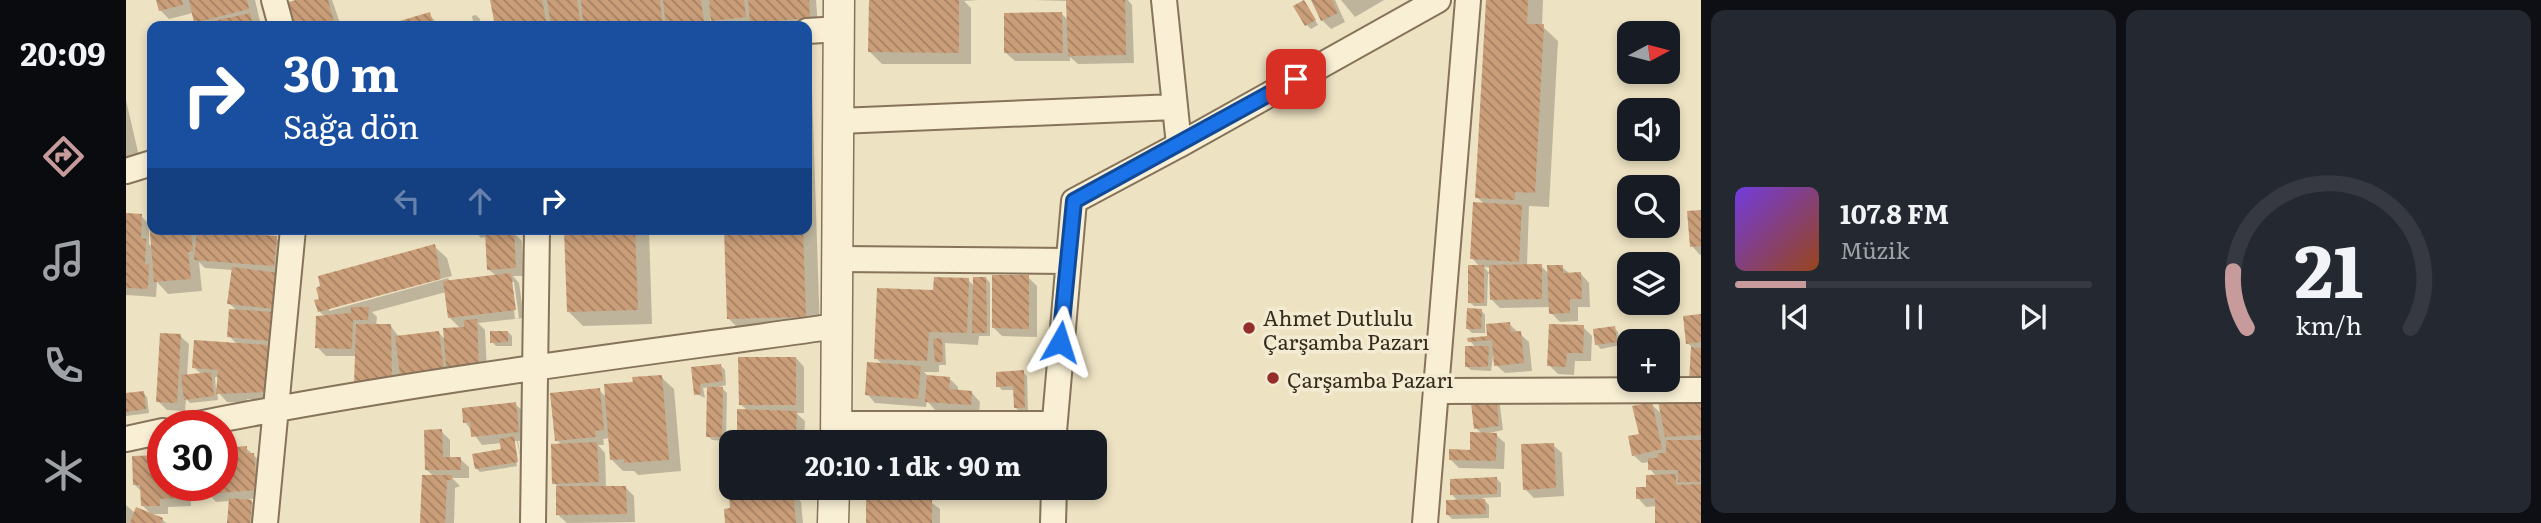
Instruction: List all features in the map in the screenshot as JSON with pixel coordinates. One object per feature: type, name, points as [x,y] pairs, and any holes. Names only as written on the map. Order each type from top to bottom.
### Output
[{"type":"street","points":[[274,0],[280,21]]},
{"type":"street","points":[[1164,0],[1178,145]]},
{"type":"street","points":[[1053,430],[1074,201],[1438,0]]},
{"type":"street","points":[[1425,523],[1468,0]]},
{"type":"street","points":[[812,28],[840,14],[836,430]]},
{"type":"street","points":[[839,121],[1175,107]]},
{"type":"street","points":[[126,171],[147,165]]},
{"type":"street","points":[[265,523],[292,235]]},
{"type":"street","points":[[533,523],[537,235]]},
{"type":"street","points":[[838,259],[1068,261]]},
{"type":"street","points":[[238,416],[537,368],[837,326]]},
{"type":"street","points":[[1436,391],[1701,390]]},
{"type":"street","points":[[126,439],[147,434]]},
{"type":"street","points":[[833,523],[834,500]]},
{"type":"street","points":[[1054,500],[1054,523]]},
{"type":"building","points":[[156,0],[182,0],[183,5],[159,11]]},
{"type":"building","points":[[189,0],[247,0],[249,9],[194,21]]},
{"type":"building","points":[[296,0],[328,0],[334,21],[290,21],[285,3]]},
{"type":"building","points":[[490,0],[542,0],[546,21],[494,21]]},
{"type":"building","points":[[547,0],[577,0],[580,21],[550,21]]},
{"type":"building","points":[[581,0],[660,0],[663,21],[583,21]]},
{"type":"building","points":[[663,0],[701,0],[704,21],[665,21]]},
{"type":"building","points":[[709,0],[744,0],[746,17],[711,21]]},
{"type":"building","points":[[748,0],[809,0],[810,18],[750,21]]},
{"type":"building","points":[[869,0],[959,0],[959,53],[868,52]]},
{"type":"building","points":[[1066,0],[1125,0],[1126,55],[1068,56]]},
{"type":"building","points":[[1304,0],[1316,20],[1305,26],[1293,6]]},
{"type":"building","points":[[1311,0],[1332,0],[1338,13],[1321,21]]},
{"type":"building","points":[[1486,0],[1528,0],[1527,24],[1544,24],[1535,193],[1515,192],[1515,200],[1475,198]]},
{"type":"building","points":[[430,12],[433,21],[400,21]]},
{"type":"building","points":[[1062,12],[1063,53],[1004,53],[1004,13]]},
{"type":"building","points":[[250,13],[252,21],[213,21]]},
{"type":"building","points":[[1473,202],[1522,205],[1519,262],[1470,259]]},
{"type":"building","points":[[1701,210],[1701,246],[1690,247],[1687,211]]},
{"type":"building","points":[[126,213],[142,214],[141,238],[146,239],[145,264],[149,265],[148,289],[126,288]]},
{"type":"building","points":[[150,235],[192,235],[193,251],[188,252],[191,279],[154,282]]},
{"type":"building","points":[[196,235],[277,236],[274,266],[194,260]]},
{"type":"building","points":[[485,235],[514,235],[516,268],[487,270]]},
{"type":"building","points":[[564,235],[635,235],[638,310],[567,312]]},
{"type":"building","points":[[724,235],[803,235],[806,317],[727,319]]},
{"type":"building","points":[[435,244],[441,279],[318,312],[314,300],[319,299],[316,288],[320,286],[318,276]]},
{"type":"building","points":[[1542,264],[1542,299],[1490,300],[1489,265]]},
{"type":"building","points":[[1468,265],[1484,265],[1484,303],[1468,303]]},
{"type":"building","points":[[1547,265],[1563,265],[1563,273],[1581,272],[1582,299],[1570,299],[1570,313],[1549,314]]},
{"type":"building","points":[[232,267],[279,273],[274,309],[227,304]]},
{"type":"building","points":[[511,273],[516,310],[448,318],[443,281]]},
{"type":"building","points":[[992,275],[1029,275],[1029,329],[992,328]]},
{"type":"building","points":[[934,277],[969,278],[967,333],[929,332],[927,361],[874,359],[877,288],[933,290]]},
{"type":"building","points":[[973,277],[986,277],[987,333],[972,333]]},
{"type":"building","points":[[351,307],[369,307],[368,320],[353,320],[352,349],[315,348],[316,316],[351,313]]},
{"type":"building","points":[[1467,308],[1482,309],[1481,329],[1466,329]]},
{"type":"building","points":[[229,309],[273,312],[271,341],[227,337]]},
{"type":"building","points":[[1701,314],[1701,342],[1686,344],[1683,316]]},
{"type":"building","points":[[477,319],[479,365],[446,366],[443,328],[464,327],[464,320]]},
{"type":"building","points":[[1510,322],[1511,332],[1521,331],[1524,363],[1494,366],[1492,340],[1468,342],[1467,338],[1487,336],[1486,324]]},
{"type":"building","points":[[356,324],[391,324],[392,380],[354,386]]},
{"type":"building","points":[[1549,324],[1584,325],[1583,353],[1567,353],[1566,367],[1547,366]]},
{"type":"building","points":[[1615,326],[1617,342],[1595,345],[1593,329]]},
{"type":"building","points":[[439,331],[444,370],[400,375],[395,336]]},
{"type":"building","points":[[490,331],[508,331],[508,342],[490,343]]},
{"type":"building","points":[[160,333],[181,334],[177,403],[156,402]]},
{"type":"building","points":[[942,338],[943,362],[935,362],[933,339]]},
{"type":"building","points":[[194,340],[268,345],[266,392],[216,394],[218,370],[192,368]]},
{"type":"building","points":[[1465,346],[1489,346],[1488,367],[1465,367]]},
{"type":"building","points":[[1691,347],[1701,348],[1701,382],[1689,381]]},
{"type":"building","points":[[738,357],[796,357],[796,405],[739,405]]},
{"type":"building","points":[[867,362],[921,366],[918,399],[865,395]]},
{"type":"building","points":[[721,364],[723,381],[700,384],[701,394],[694,395],[691,367]]},
{"type":"building","points":[[1024,370],[1025,408],[1014,408],[1013,386],[996,387],[996,372]]},
{"type":"building","points":[[211,372],[214,396],[184,400],[181,375]]},
{"type":"building","points":[[662,375],[669,460],[624,463],[624,459],[610,460],[604,384],[633,382],[632,377]]},
{"type":"building","points":[[927,375],[950,377],[949,389],[972,391],[971,405],[925,402]]},
{"type":"building","points":[[707,387],[723,387],[722,430],[719,430],[719,437],[706,437]]},
{"type":"building","points":[[600,388],[604,430],[595,431],[596,437],[555,441],[550,393]]},
{"type":"building","points":[[144,391],[146,409],[126,412],[126,393]]},
{"type":"building","points":[[1496,391],[1499,426],[1474,429],[1470,394]]},
{"type":"building","points":[[1701,399],[1701,435],[1665,437],[1658,401]]},
{"type":"building","points":[[516,402],[519,432],[471,437],[470,422],[463,423],[462,408]]},
{"type":"building","points":[[1652,402],[1662,449],[1632,456],[1628,436],[1639,434],[1632,406]]},
{"type":"building","points":[[737,409],[797,411],[796,430],[737,430]]},
{"type":"building","points":[[442,429],[443,457],[461,457],[461,470],[425,470],[424,430]]},
{"type":"building","points":[[1470,432],[1497,433],[1496,461],[1449,460],[1449,449],[1470,450]]},
{"type":"building","points":[[514,436],[518,462],[475,469],[472,454],[501,449],[499,439]]},
{"type":"building","points":[[1666,440],[1701,440],[1700,482],[1678,482],[1678,470],[1648,470],[1648,458],[1657,458],[1658,453],[1666,453]]},
{"type":"building","points":[[597,442],[599,482],[552,484],[551,444]]},
{"type":"building","points":[[1554,443],[1556,488],[1523,490],[1521,444]]},
{"type":"building","points":[[247,446],[247,453],[254,453],[257,490],[238,491],[238,447]]},
{"type":"building","points":[[132,456],[147,456],[147,501],[160,501],[160,506],[141,506],[140,485],[133,485]]},
{"type":"building","points":[[1676,474],[1676,485],[1701,484],[1701,523],[1655,523],[1655,498],[1636,499],[1636,487],[1646,487],[1646,475]]},
{"type":"building","points":[[422,475],[452,475],[452,480],[447,480],[445,523],[420,523]]},
{"type":"building","points":[[1497,477],[1497,494],[1450,495],[1450,479]]},
{"type":"building","points":[[556,486],[626,486],[627,514],[556,515]]},
{"type":"building","points":[[1485,499],[1486,514],[1446,515],[1446,500]]},
{"type":"building","points":[[252,500],[250,523],[227,523],[229,501]]},
{"type":"building","points":[[729,500],[794,500],[796,523],[725,523],[724,509],[730,508]]},
{"type":"building","points":[[866,500],[932,500],[932,523],[866,523]]},
{"type":"building","points":[[136,507],[163,518],[161,523],[130,523]]},
{"type":"place","name":"Ahmet Dutlulu Çarşamba Pazarı","points":[[1249,328]]},
{"type":"place","name":"Çarşamba Pazarı","points":[[1273,378]]},
{"type":"route","points":[[1060,342],[1074,201],[1296,79]]}]
